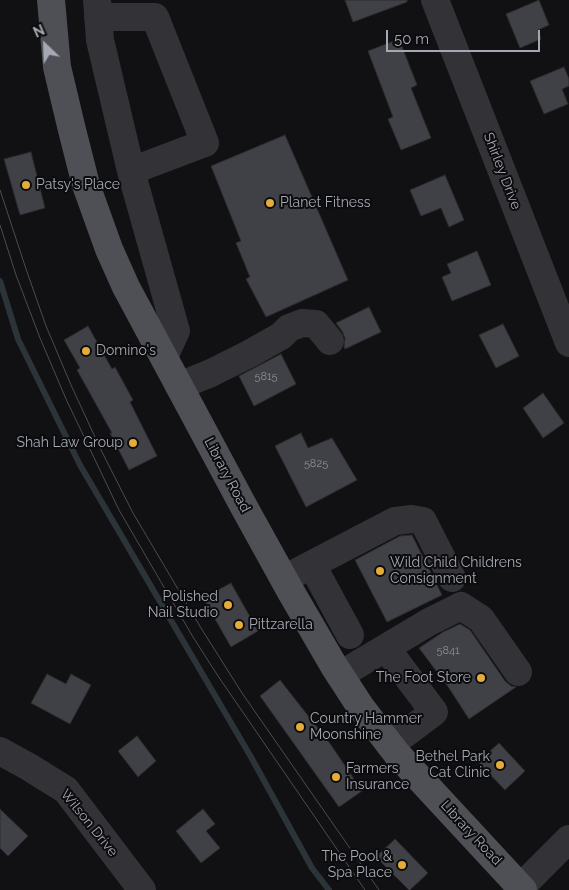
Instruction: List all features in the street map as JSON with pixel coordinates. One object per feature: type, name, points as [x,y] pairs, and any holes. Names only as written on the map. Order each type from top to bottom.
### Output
[{"type":"main road","name":"Library Road","points":[[51,0],[57,67],[86,185],[109,249],[126,287],[284,579],[360,706],[390,745],[521,889]]},
{"type":"street","name":"Shirley Drive","points":[[435,0],[569,343]]},
{"type":"street","points":[[131,171],[205,143],[154,17],[97,9],[100,40],[131,171],[176,331],[164,357]]},
{"type":"street","points":[[179,386],[249,354],[281,336],[289,328],[302,323],[316,324],[330,341]]},
{"type":"street","points":[[284,579],[395,521],[412,519],[423,521],[452,578]]},
{"type":"street","points":[[312,565],[350,635]]},
{"type":"street","points":[[340,675],[429,622],[461,606],[481,619],[518,672]]},
{"type":"street","points":[[386,648],[434,712],[390,745]]},
{"type":"street","name":"Wilson Drive","points":[[0,751],[66,790],[142,890]]},
{"type":"street","points":[[521,889],[569,839]]},
{"type":"building","points":[[345,0],[407,0],[407,2],[353,22]]},
{"type":"building","points":[[539,0],[549,25],[538,30],[541,39],[520,48],[506,14]]},
{"type":"building","points":[[399,39],[417,85],[411,88],[431,138],[401,150],[388,119],[393,117],[368,51]]},
{"type":"building","points":[[564,67],[569,79],[569,86],[562,89],[568,104],[544,114],[530,81]]},
{"type":"building","name":"Planet Fitness","points":[[285,135],[348,280],[266,317],[246,279],[250,277],[236,243],[241,241],[211,166]]},
{"type":"building","points":[[31,152],[45,208],[20,215],[4,159]]},
{"type":"building","points":[[445,175],[464,220],[449,227],[441,208],[421,216],[410,190]]},
{"type":"building","points":[[477,251],[491,285],[452,301],[442,277],[451,273],[447,264]]},
{"type":"building","points":[[369,307],[381,332],[345,349],[345,338],[336,323]]},
{"type":"building","points":[[503,324],[519,356],[496,368],[479,335]]},
{"type":"building","points":[[88,326],[112,369],[115,367],[133,400],[130,402],[157,456],[129,470],[110,433],[112,433],[77,370],[80,368],[64,340]]},
{"type":"building","points":[[281,354],[296,384],[254,406],[239,376]]},
{"type":"building","points":[[543,393],[564,423],[543,438],[523,408]]},
{"type":"building","points":[[301,433],[308,448],[332,438],[357,480],[306,507],[275,446]]},
{"type":"building","points":[[412,535],[442,595],[387,622],[355,560],[400,536]]},
{"type":"building","points":[[231,583],[258,631],[231,647],[203,598]]},
{"type":"building","points":[[460,624],[470,630],[505,681],[511,686],[516,687],[469,719],[419,648],[443,632]]},
{"type":"building","points":[[47,674],[66,684],[71,674],[91,685],[70,724],[31,703]]},
{"type":"building","points":[[280,680],[331,745],[362,791],[339,807],[260,696]]},
{"type":"building","points":[[137,736],[156,761],[138,777],[118,751]]},
{"type":"building","name":"Bethel Park Cat Clinic","points":[[499,743],[525,771],[505,790],[478,762]]},
{"type":"building","points":[[0,809],[28,836],[8,856],[0,848]]},
{"type":"building","points":[[203,809],[215,824],[206,831],[220,848],[201,863],[176,831]]},
{"type":"building","name":"The Pool & Spa Place","points":[[395,839],[428,873],[410,890],[376,857]]},
{"type":"waterway","points":[[0,281],[18,339],[80,465],[251,757],[312,868],[329,890]]},
{"type":"tram line","points":[[0,190],[46,326],[101,450],[133,513],[242,693],[379,890]]},
{"type":"tram line","points":[[0,225],[16,275],[40,338],[66,399],[119,510],[218,676],[365,890]]},
{"type":"place","name":"Patsy's Place","points":[[26,185]]},
{"type":"place","name":"Planet Fitness","points":[[270,203]]},
{"type":"place","name":"Domino's","points":[[86,351]]},
{"type":"place","name":"Shah Law Group","points":[[133,443]]},
{"type":"place","name":"Wild Child Childrens Consignment","points":[[380,571]]},
{"type":"place","name":"Polished Nail Studio","points":[[228,605]]},
{"type":"place","name":"Pittzarella","points":[[239,625]]},
{"type":"place","name":"The Foot Store","points":[[481,678]]},
{"type":"place","name":"Country Hammer Moonshine","points":[[300,727]]},
{"type":"place","name":"Bethel Park Cat Clinic","points":[[500,765]]},
{"type":"place","name":"Farmers Insurance","points":[[336,777]]},
{"type":"place","name":"The Pool & Spa Place","points":[[402,865]]}]
